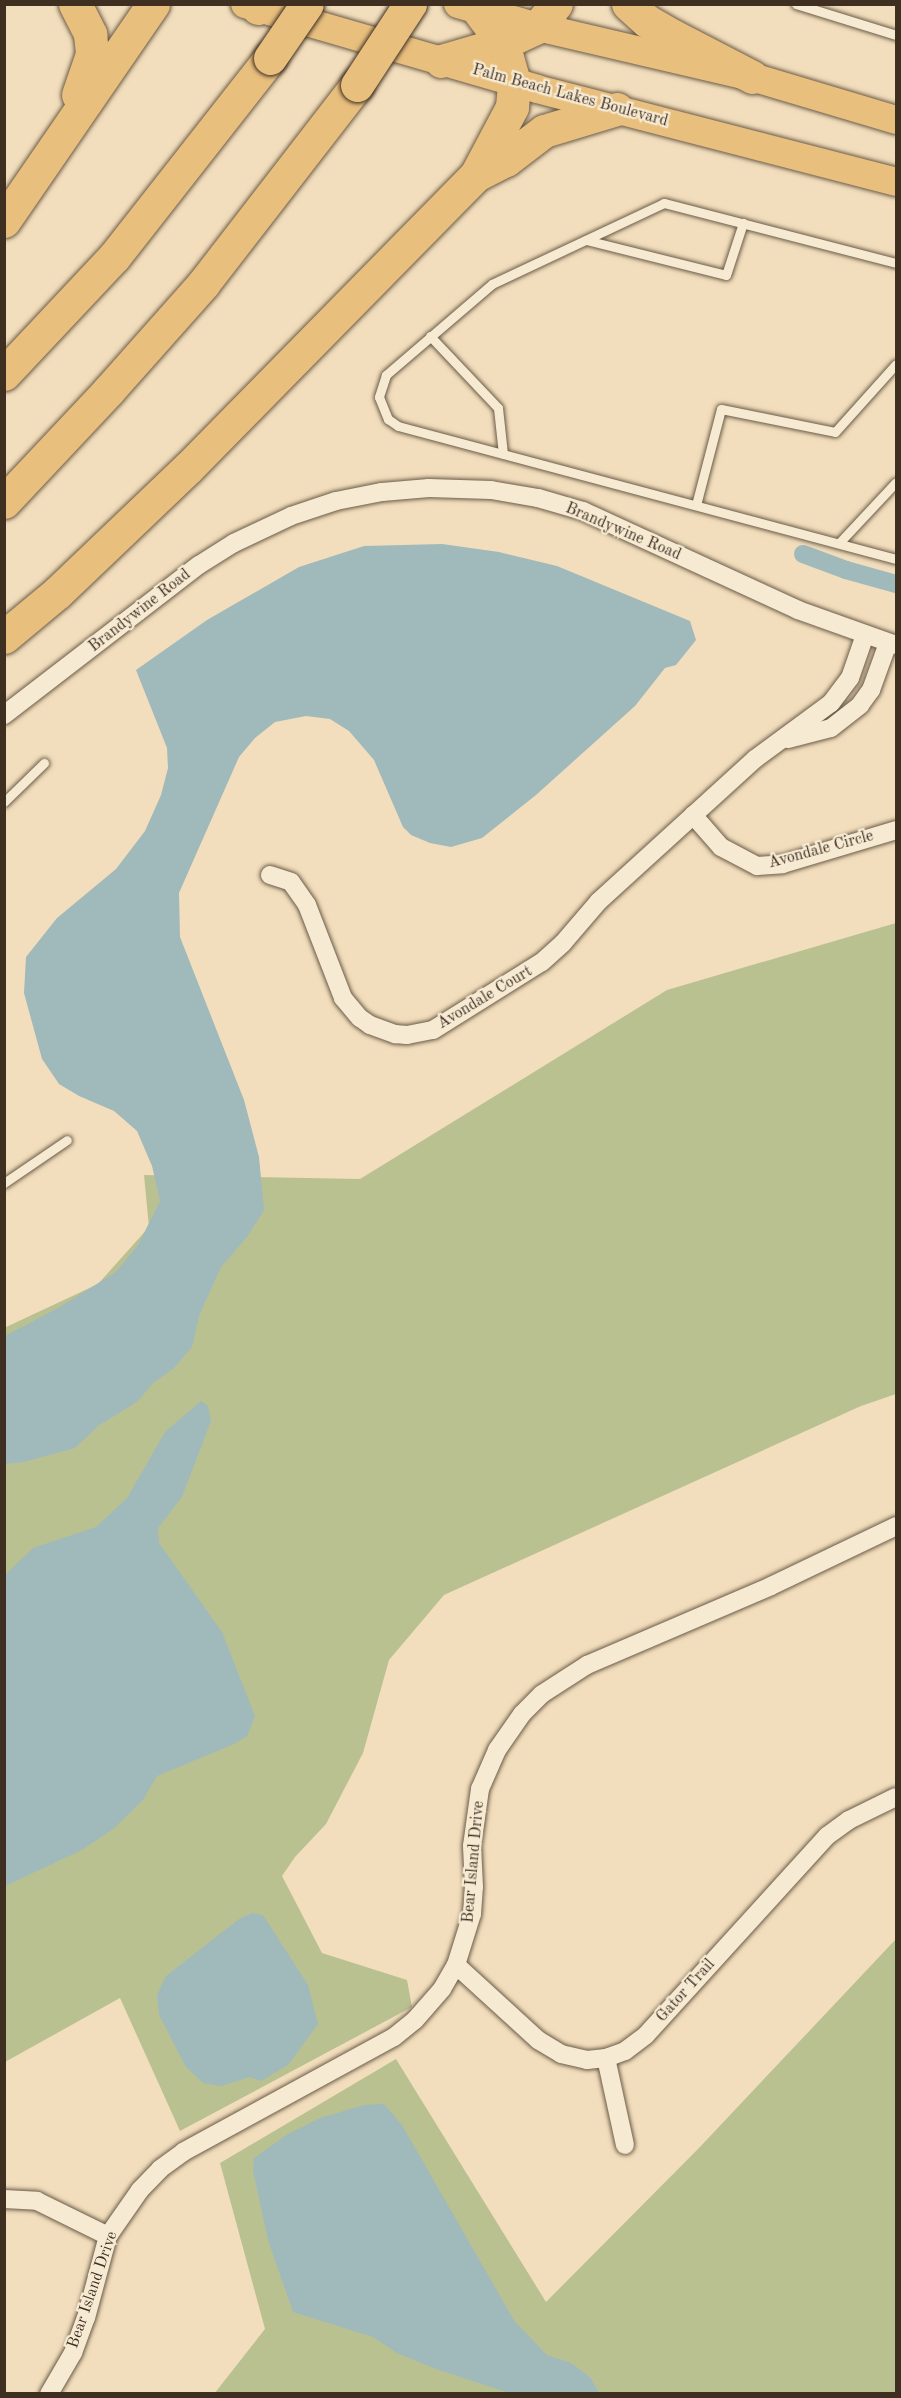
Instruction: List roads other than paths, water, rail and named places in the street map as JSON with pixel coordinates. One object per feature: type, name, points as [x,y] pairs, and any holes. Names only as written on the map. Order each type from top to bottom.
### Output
[{"type":"highway","points":[[64,134],[92,54],[90,34],[75,4]]},
{"type":"highway","points":[[4,221],[153,4]]},
{"type":"highway","points":[[4,374],[114,257],[270,58],[307,4]]},
{"type":"highway","points":[[4,502],[109,390],[203,284],[357,85],[410,4]]},
{"type":"highway","points":[[628,4],[647,21],[752,77]]},
{"type":"highway","points":[[4,637],[57,593],[180,476],[476,175],[512,107],[514,82],[503,43],[469,8]]},
{"type":"highway","points":[[441,61],[503,43],[547,16]]},
{"type":"highway","points":[[476,175],[506,160],[544,131],[617,110]]},
{"type":"main road","name":"Palm Beach Lakes Boulevard","points":[[253,6],[514,82],[897,182]]},
{"type":"main road","points":[[469,8],[547,16],[897,120]]},
{"type":"main road","points":[[830,165],[867,159],[897,163]]},
{"type":"street","name":"Brandywine Road","points":[[4,715],[199,565],[234,543],[291,516],[336,501],[382,492],[417,489],[491,490],[538,498],[583,511],[798,610],[892,644]]},
{"type":"street","name":"Avondale Court","points":[[270,875],[291,882],[307,905],[343,998],[351,1009],[370,1025],[382,1031],[407,1035],[420,1034],[444,1024],[542,963],[563,944],[598,902],[693,815],[755,759],[799,729],[842,692],[850,678],[865,635]]},
{"type":"street","points":[[781,741],[818,733],[845,719],[871,690],[892,644]]},
{"type":"street","name":"Avondale Circle","points":[[693,815],[721,847],[757,866],[783,864],[897,830]]},
{"type":"street","name":"Bear Island Drive","points":[[49,2394],[73,2353],[86,2318],[108,2236],[140,2190],[160,2169],[183,2152],[394,2037],[434,2000],[456,1965],[472,1914],[472,1846],[480,1789],[490,1762],[512,1725],[542,1694],[587,1665],[771,1586],[897,1526]]},
{"type":"street","name":"Gator Trail","points":[[456,1965],[549,2048],[573,2058],[606,2058],[625,2051],[646,2035],[827,1836],[849,1820],[897,1797]]},
{"type":"street","points":[[606,2058],[625,2145]]},
{"type":"street","points":[[4,2199],[37,2201],[108,2236]]},
{"type":"lane","points":[[796,4],[897,35]]},
{"type":"lane","points":[[897,263],[664,203],[492,284],[386,375],[379,397],[388,419],[398,426],[897,559]]},
{"type":"lane","points":[[586,240],[726,275],[743,223]]},
{"type":"lane","points":[[430,336],[498,408],[503,454]]},
{"type":"lane","points":[[696,505],[721,409],[835,432],[897,364]]},
{"type":"lane","points":[[839,543],[897,482]]},
{"type":"lane","points":[[4,802],[44,762]]},
{"type":"lane","points":[[4,1184],[67,1140]]},
{"type":"water","points":[[442,544],[499,552],[557,566],[690,621],[696,640],[676,665],[665,668],[635,706],[536,795],[482,838],[451,847],[430,843],[411,835],[403,827],[374,760],[349,731],[330,719],[306,716],[275,722],[255,738],[239,757],[179,893],[180,937],[244,1100],[259,1157],[264,1210],[247,1237],[221,1267],[199,1316],[192,1347],[174,1368],[153,1383],[138,1401],[98,1426],[75,1448],[24,1462],[5,1464],[5,1336],[58,1308],[116,1272],[138,1245],[160,1201],[152,1166],[137,1131],[114,1111],[79,1096],[59,1084],[42,1059],[24,993],[26,957],[57,918],[116,869],[145,831],[161,795],[168,768],[167,748],[136,670],[207,620],[299,567],[364,546]]},
{"type":"water","points":[[201,1401],[208,1406],[211,1421],[182,1497],[158,1528],[159,1543],[222,1632],[255,1716],[247,1736],[234,1744],[157,1776],[143,1800],[113,1829],[82,1850],[5,1886],[5,1575],[33,1548],[96,1527],[127,1498],[165,1432]]},
{"type":"water","points":[[252,1913],[263,1915],[308,1985],[318,2024],[288,2065],[261,2081],[250,2077],[221,2086],[203,2083],[186,2067],[159,2015],[157,1995],[166,1976],[239,1919]]},
{"type":"water","points":[[384,2104],[402,2125],[515,2322],[547,2355],[571,2363],[590,2377],[599,2393],[509,2393],[436,2369],[397,2353],[373,2337],[293,2312],[268,2240],[253,2171],[254,2158],[288,2134],[320,2118],[364,2105]]},
{"type":"waterway","points":[[803,554],[846,570],[896,584]]}]
